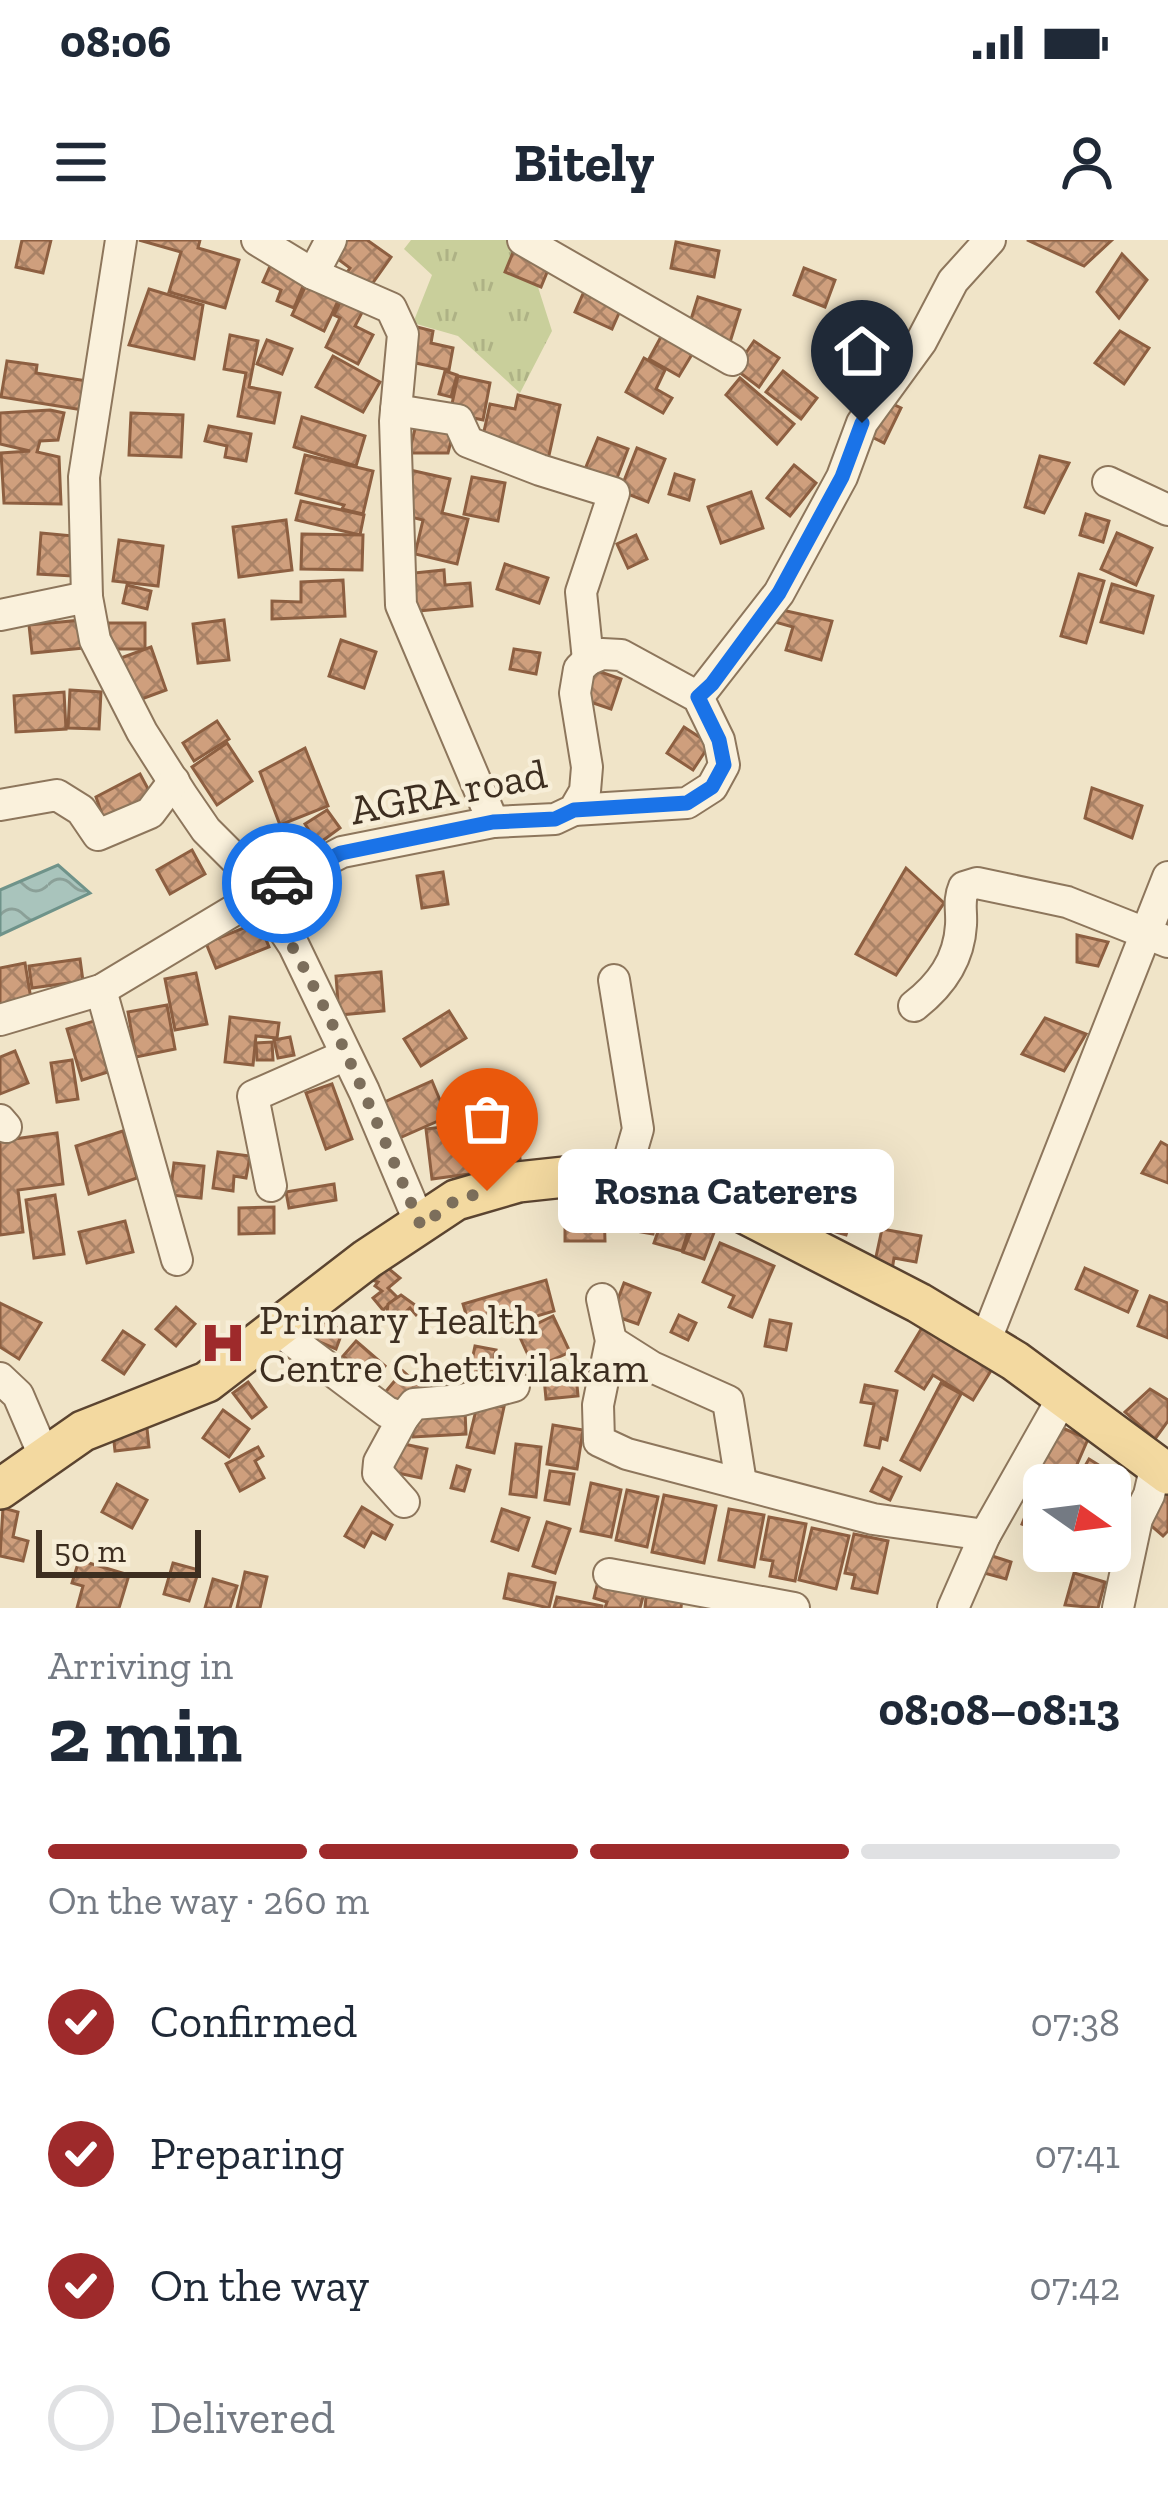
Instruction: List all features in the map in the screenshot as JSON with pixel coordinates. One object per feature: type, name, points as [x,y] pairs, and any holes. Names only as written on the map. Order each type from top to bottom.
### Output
[{"type":"main road","points":[[0,1489],[83,1431],[207,1382],[367,1259],[456,1200],[518,1182],[602,1173],[701,1191],[919,1303],[985,1342],[1162,1469]]},
{"type":"street","points":[[121,240],[84,477],[87,597],[95,640],[142,732],[206,830],[240,864],[294,946],[421,1226]]},
{"type":"street","points":[[257,240],[313,274],[391,308],[401,322],[404,334],[396,410],[401,605],[493,822]]},
{"type":"street","points":[[313,274],[331,240]]},
{"type":"street","points":[[524,240],[732,360]]},
{"type":"street","points":[[698,697],[779,593],[842,477],[862,423],[921,342],[953,280],[989,240]]},
{"type":"street","name":"AGRA road","points":[[0,1020],[101,990],[261,894],[341,853],[493,822],[555,819],[574,810],[584,791],[587,767],[575,693],[579,669],[588,660],[581,592],[614,493],[468,442],[458,420],[396,410]]},
{"type":"street","points":[[1108,482],[1168,510]]},
{"type":"street","points":[[0,615],[87,597]]},
{"type":"street","points":[[574,810],[687,803],[712,787],[724,765],[719,740],[698,697],[621,655],[602,654],[588,660]]},
{"type":"street","points":[[0,805],[56,795],[81,810],[98,835],[150,813],[174,781]]},
{"type":"street","points":[[985,1342],[1157,937],[1168,878]]},
{"type":"street","points":[[914,1006],[943,984],[962,928],[959,900],[964,887],[976,883],[1047,896],[1157,937]]},
{"type":"street","points":[[614,980],[638,1129],[624,1177]]},
{"type":"street","points":[[101,990],[177,1260]]},
{"type":"street","points":[[272,1186],[254,1096],[346,1055]]},
{"type":"street","points":[[602,1299],[610,1341],[598,1405],[599,1441],[627,1454],[873,1519],[985,1535]]},
{"type":"street","points":[[278,1330],[387,1412],[403,1418]]},
{"type":"street","points":[[610,1341],[652,1367],[728,1401],[741,1483]]},
{"type":"street","points":[[0,1378],[18,1395],[45,1458]]},
{"type":"street","points":[[404,1502],[378,1473],[379,1462],[414,1404],[462,1400],[514,1386]]},
{"type":"street","points":[[953,1608],[985,1535],[1062,1399]]},
{"type":"street","points":[[1118,1608],[1137,1520],[1162,1469]]},
{"type":"street","points":[[609,1574],[794,1608]]},
{"type":"green space","points":[[411,240],[523,240],[552,331],[520,393],[458,336],[413,323],[432,275],[404,249]]},
{"type":"water","points":[[58,865],[90,893],[0,935],[0,890]]},
{"type":"building","points":[[22,240],[51,240],[43,273],[16,267]]},
{"type":"building","points":[[139,240],[200,240],[198,248],[239,260],[225,308],[169,292],[181,252]]},
{"type":"building","points":[[339,240],[367,240],[391,257],[365,294],[343,278],[350,268],[330,253]]},
{"type":"building","points":[[1027,240],[1112,240],[1084,266]]},
{"type":"building","points":[[676,242],[719,251],[714,277],[671,268]]},
{"type":"building","points":[[514,250],[550,265],[541,287],[505,272]]},
{"type":"building","points":[[1122,254],[1147,280],[1119,318],[1097,292]]},
{"type":"building","points":[[271,264],[306,279],[294,308],[277,301],[281,290],[263,282]]},
{"type":"building","points":[[804,268],[835,280],[825,307],[794,295]]},
{"type":"building","points":[[306,285],[338,301],[324,331],[292,315]]},
{"type":"building","points":[[586,287],[623,304],[612,329],[575,312]]},
{"type":"building","points":[[149,289],[203,305],[194,359],[129,345]]},
{"type":"building","points":[[345,292],[367,303],[355,326],[373,335],[358,364],[326,347],[340,318],[334,315]]},
{"type":"building","points":[[698,297],[740,310],[730,342],[688,329]]},
{"type":"building","points":[[413,326],[433,331],[431,343],[453,348],[449,370],[406,361]]},
{"type":"building","points":[[1120,331],[1149,348],[1124,384],[1095,363]]},
{"type":"building","points":[[663,333],[694,351],[679,376],[649,359]]},
{"type":"building","points":[[230,335],[258,341],[249,387],[280,393],[274,423],[238,416],[246,373],[224,369]]},
{"type":"building","points":[[267,340],[292,349],[282,374],[257,364]]},
{"type":"building","points":[[754,341],[779,358],[759,387],[735,369]]},
{"type":"building","points":[[333,356],[380,382],[363,412],[316,387]]},
{"type":"building","points":[[644,358],[665,370],[656,389],[672,398],[663,413],[626,392]]},
{"type":"building","points":[[7,361],[37,365],[36,373],[87,381],[83,410],[1,397]]},
{"type":"building","points":[[445,371],[457,375],[451,397],[439,394]]},
{"type":"building","points":[[783,371],[817,398],[801,419],[766,392]]},
{"type":"building","points":[[458,376],[490,383],[483,420],[450,413]]},
{"type":"building","points":[[740,378],[794,424],[777,444],[726,395]]},
{"type":"building","points":[[863,390],[901,408],[884,443],[846,424]]},
{"type":"building","points":[[518,395],[560,405],[548,460],[481,445],[490,404],[515,409]]},
{"type":"building","points":[[0,413],[64,413],[58,440],[40,441],[37,452],[59,457],[61,504],[4,503],[1,453],[30,451],[0,444]]},
{"type":"building","points":[[131,413],[183,415],[181,457],[129,455]]},
{"type":"building","points":[[302,417],[365,436],[356,466],[294,447]]},
{"type":"building","points":[[418,417],[453,433],[448,453],[409,453]]},
{"type":"building","points":[[209,426],[251,434],[246,461],[225,457],[227,446],[205,441]]},
{"type":"building","points":[[598,438],[628,449],[614,486],[583,474]]},
{"type":"building","points":[[637,448],[665,459],[648,502],[620,491]]},
{"type":"building","points":[[305,455],[373,471],[363,514],[296,493]]},
{"type":"building","points":[[1040,456],[1069,463],[1044,513],[1025,507]]},
{"type":"building","points":[[794,465],[816,483],[790,516],[767,498]]},
{"type":"building","points":[[410,470],[450,479],[442,513],[468,519],[457,564],[415,554],[423,520],[399,514]]},
{"type":"building","points":[[675,474],[694,480],[689,500],[669,494]]},
{"type":"building","points":[[472,477],[505,483],[498,521],[464,514]]},
{"type":"building","points":[[751,492],[763,528],[721,543],[708,507]]},
{"type":"building","points":[[301,501],[364,515],[360,535],[296,520]]},
{"type":"building","points":[[1086,514],[1109,521],[1103,542],[1080,535]]},
{"type":"building","points":[[286,520],[292,570],[239,577],[233,527]]},
{"type":"building","points":[[41,533],[74,536],[72,576],[38,574]]},
{"type":"building","points":[[1117,533],[1152,548],[1136,585],[1101,569]]},
{"type":"building","points":[[302,534],[363,535],[362,570],[301,569]]},
{"type":"building","points":[[636,535],[647,559],[628,568],[617,544]]},
{"type":"building","points":[[119,540],[163,546],[158,586],[113,581]]},
{"type":"building","points":[[505,564],[548,578],[539,603],[497,589]]},
{"type":"building","points":[[444,570],[445,585],[470,583],[472,606],[407,612],[404,574]]},
{"type":"building","points":[[1079,574],[1104,581],[1086,643],[1061,636]]},
{"type":"building","points":[[343,580],[345,616],[272,619],[272,601],[301,602],[301,582]]},
{"type":"building","points":[[1112,584],[1153,596],[1143,633],[1101,622]]},
{"type":"building","points":[[127,585],[151,591],[147,609],[123,603]]},
{"type":"building","points":[[764,606],[832,621],[821,660],[786,650],[793,627],[761,618]]},
{"type":"building","points":[[82,620],[85,648],[32,653],[29,625]]},
{"type":"building","points":[[224,620],[229,660],[198,663],[193,624]]},
{"type":"building","points":[[108,623],[145,623],[145,649],[108,649]]},
{"type":"building","points":[[341,640],[376,652],[364,688],[329,676]]},
{"type":"building","points":[[151,647],[166,690],[136,701],[121,658]]},
{"type":"building","points":[[514,649],[540,653],[536,674],[510,669]]},
{"type":"building","points":[[583,666],[621,679],[611,709],[573,696]]},
{"type":"building","points":[[70,690],[101,692],[99,729],[68,728]]},
{"type":"building","points":[[64,692],[66,729],[16,732],[14,696]]},
{"type":"building","points":[[217,721],[229,739],[194,761],[183,743]]},
{"type":"building","points":[[684,727],[710,744],[693,770],[667,753]]},
{"type":"building","points":[[227,743],[252,781],[217,805],[192,767]]},
{"type":"building","points":[[305,748],[328,806],[280,825],[260,772]]},
{"type":"building","points":[[140,774],[153,798],[105,823],[96,797]]},
{"type":"building","points":[[1092,788],[1142,806],[1132,838],[1085,818]]},
{"type":"building","points":[[327,810],[340,828],[318,844],[305,824]]},
{"type":"building","points":[[311,841],[316,864],[273,874],[268,851]]},
{"type":"building","points":[[192,850],[205,874],[170,894],[157,870]]},
{"type":"building","points":[[906,868],[944,903],[896,975],[856,954]]},
{"type":"building","points":[[443,872],[448,904],[422,908],[417,876]]},
{"type":"building","points":[[259,922],[269,947],[216,968],[206,943]]},
{"type":"building","points":[[1077,935],[1108,942],[1098,966],[1077,962]]},
{"type":"building","points":[[80,959],[83,981],[32,988],[29,966]]},
{"type":"building","points":[[25,963],[31,999],[0,1004],[0,968]]},
{"type":"building","points":[[381,972],[384,1011],[339,1015],[336,976]]},
{"type":"building","points":[[196,973],[207,1024],[175,1030],[165,979]]},
{"type":"building","points":[[167,1005],[175,1049],[136,1057],[128,1012]]},
{"type":"building","points":[[449,1011],[466,1038],[421,1066],[404,1039]]},
{"type":"building","points":[[230,1017],[279,1023],[277,1038],[256,1036],[253,1065],[225,1062]]},
{"type":"building","points":[[1045,1018],[1086,1034],[1064,1071],[1022,1054]]},
{"type":"building","points":[[94,1021],[108,1072],[82,1080],[67,1029]]},
{"type":"building","points":[[290,1037],[294,1055],[278,1058],[274,1040]]},
{"type":"building","points":[[272,1042],[273,1060],[257,1060],[256,1043]]},
{"type":"building","points":[[15,1051],[28,1083],[0,1094],[0,1057]]},
{"type":"building","points":[[72,1060],[78,1099],[57,1102],[51,1063]]},
{"type":"building","points":[[432,1081],[447,1117],[388,1143],[373,1107]]},
{"type":"building","points":[[332,1084],[352,1139],[326,1149],[306,1093]]},
{"type":"building","points":[[515,1118],[521,1167],[432,1179],[426,1129]]},
{"type":"building","points":[[123,1131],[137,1178],[89,1194],[76,1146]]},
{"type":"building","points":[[57,1133],[63,1184],[18,1190],[23,1232],[0,1235],[0,1141]]},
{"type":"building","points":[[1161,1142],[1168,1146],[1168,1183],[1142,1173]]},
{"type":"building","points":[[218,1152],[250,1156],[246,1178],[234,1176],[233,1191],[213,1188]]},
{"type":"building","points":[[174,1163],[204,1166],[201,1198],[170,1195]]},
{"type":"building","points":[[745,1180],[785,1189],[780,1213],[774,1212],[775,1204],[741,1196]]},
{"type":"building","points":[[334,1184],[336,1200],[289,1208],[286,1192]]},
{"type":"building","points":[[55,1195],[64,1254],[34,1258],[26,1200]]},
{"type":"building","points":[[618,1201],[658,1209],[653,1234],[613,1227]]},
{"type":"building","points":[[825,1205],[853,1212],[846,1235],[818,1227]]},
{"type":"building","points":[[274,1207],[274,1233],[239,1234],[239,1208]]},
{"type":"building","points":[[673,1207],[695,1215],[690,1227],[669,1219]]},
{"type":"building","points":[[579,1208],[604,1208],[605,1241],[565,1241],[565,1225],[579,1225]]},
{"type":"building","points":[[699,1211],[719,1219],[704,1259],[683,1252]]},
{"type":"building","points":[[662,1220],[689,1229],[682,1251],[654,1243]]},
{"type":"building","points":[[125,1221],[133,1252],[87,1263],[79,1232]]},
{"type":"building","points":[[882,1229],[921,1236],[916,1262],[894,1258],[892,1270],[874,1266]]},
{"type":"building","points":[[720,1243],[774,1266],[752,1317],[729,1307],[734,1296],[703,1282]]},
{"type":"building","points":[[383,1264],[400,1278],[388,1288],[397,1297],[383,1310],[373,1298],[382,1291],[375,1286],[378,1282],[366,1278]]},
{"type":"building","points":[[1085,1268],[1137,1291],[1128,1312],[1076,1289]]},
{"type":"building","points":[[546,1280],[554,1311],[472,1335],[463,1304]]},
{"type":"building","points":[[624,1283],[650,1293],[638,1324],[612,1315]]},
{"type":"building","points":[[401,1295],[422,1310],[416,1315],[410,1308],[395,1322],[387,1313],[388,1304]]},
{"type":"building","points":[[1150,1296],[1168,1303],[1168,1338],[1138,1326]]},
{"type":"building","points":[[0,1303],[41,1323],[19,1359],[0,1347]]},
{"type":"building","points":[[176,1307],[195,1324],[176,1346],[156,1329]]},
{"type":"building","points":[[679,1315],[696,1323],[688,1340],[671,1332]]},
{"type":"building","points":[[553,1316],[570,1352],[534,1368],[518,1333]]},
{"type":"building","points":[[311,1317],[343,1330],[336,1349],[303,1335]]},
{"type":"building","points":[[770,1320],[791,1324],[786,1350],[765,1346]]},
{"type":"building","points":[[923,1326],[992,1369],[973,1400],[933,1375],[924,1389],[896,1371]]},
{"type":"building","points":[[123,1331],[144,1345],[124,1374],[103,1360]]},
{"type":"building","points":[[356,1341],[385,1366],[372,1381],[343,1356]]},
{"type":"building","points":[[475,1346],[496,1350],[489,1383],[468,1379]]},
{"type":"building","points":[[575,1364],[578,1396],[546,1399],[543,1367]]},
{"type":"building","points":[[403,1371],[423,1389],[403,1414],[382,1396]]},
{"type":"building","points":[[248,1382],[266,1407],[252,1418],[233,1393]]},
{"type":"building","points":[[941,1383],[961,1394],[920,1470],[901,1460]]},
{"type":"building","points":[[865,1385],[897,1391],[887,1440],[881,1438],[879,1448],[865,1445],[874,1404],[861,1402]]},
{"type":"building","points":[[1150,1389],[1168,1400],[1168,1421],[1155,1439],[1125,1412]]},
{"type":"building","points":[[478,1402],[504,1407],[494,1453],[467,1447]]},
{"type":"building","points":[[223,1410],[249,1429],[229,1457],[203,1438]]},
{"type":"building","points":[[465,1410],[466,1434],[413,1437],[411,1414]]},
{"type":"building","points":[[146,1419],[149,1447],[115,1451],[112,1423]]},
{"type":"building","points":[[553,1425],[583,1430],[577,1469],[547,1464]]},
{"type":"building","points":[[1058,1426],[1088,1439],[1077,1464],[1042,1464]]},
{"type":"building","points":[[390,1441],[427,1449],[421,1478],[384,1470]]},
{"type":"building","points":[[516,1444],[541,1447],[536,1497],[510,1494]]},
{"type":"building","points":[[258,1447],[263,1456],[255,1461],[264,1478],[240,1491],[226,1464]]},
{"type":"building","points":[[457,1466],[470,1470],[464,1491],[451,1488]]},
{"type":"building","points":[[883,1468],[901,1477],[890,1500],[871,1491]]},
{"type":"building","points":[[550,1471],[574,1474],[569,1504],[545,1500]]},
{"type":"building","points":[[591,1483],[621,1490],[611,1537],[581,1531]]},
{"type":"building","points":[[117,1484],[147,1500],[132,1528],[102,1512]]},
{"type":"building","points":[[1162,1488],[1168,1493],[1168,1531],[1163,1536],[1139,1515]]},
{"type":"building","points":[[627,1490],[658,1497],[647,1547],[616,1540]]},
{"type":"building","points":[[664,1495],[716,1506],[704,1563],[652,1552]]},
{"type":"building","points":[[362,1507],[392,1525],[385,1539],[372,1532],[364,1547],[345,1536]]},
{"type":"building","points":[[3,1508],[18,1512],[13,1537],[28,1541],[23,1561],[0,1556]]},
{"type":"building","points":[[502,1509],[529,1518],[518,1550],[492,1541]]},
{"type":"building","points":[[729,1509],[764,1515],[754,1567],[719,1560]]},
{"type":"building","points":[[769,1517],[806,1524],[795,1581],[770,1576],[773,1561],[761,1559]]},
{"type":"building","points":[[547,1522],[570,1529],[555,1573],[533,1566]]},
{"type":"building","points":[[812,1528],[849,1536],[836,1589],[799,1580]]},
{"type":"building","points":[[854,1534],[888,1541],[877,1593],[852,1588],[855,1575],[845,1573]]},
{"type":"building","points":[[989,1555],[1011,1562],[1006,1579],[984,1573]]},
{"type":"building","points":[[79,1560],[129,1575],[119,1608],[77,1608],[83,1586],[72,1583]]},
{"type":"building","points":[[173,1563],[199,1570],[189,1601],[164,1594]]},
{"type":"building","points":[[245,1572],[267,1577],[260,1608],[237,1608]]},
{"type":"building","points":[[1074,1573],[1105,1582],[1098,1608],[1065,1605]]},
{"type":"building","points":[[509,1574],[555,1583],[549,1608],[504,1598]]},
{"type":"building","points":[[213,1579],[237,1586],[230,1608],[205,1608]]},
{"type":"building","points":[[598,1581],[644,1593],[640,1608],[605,1608],[607,1602],[594,1598]]},
{"type":"building","points":[[683,1588],[681,1608],[645,1608],[646,1597],[660,1598]]},
{"type":"building","points":[[557,1597],[602,1606],[602,1608],[554,1608]]},
{"type":"way so far","points":[[282,883],[261,894],[294,946],[364,1091],[421,1226],[456,1200],[487,1191]]},
{"type":"place","name":"Rosna Caterers","points":[[487,1191]]},
{"type":"place","name":"Primary Health Centre Chettivilakam","points":[[223,1343]]},
{"type":"route","points":[[282,883],[341,853],[493,822],[555,819],[574,810],[687,803],[712,787],[724,765],[719,740],[698,697],[779,593],[842,477],[862,423]]}]
